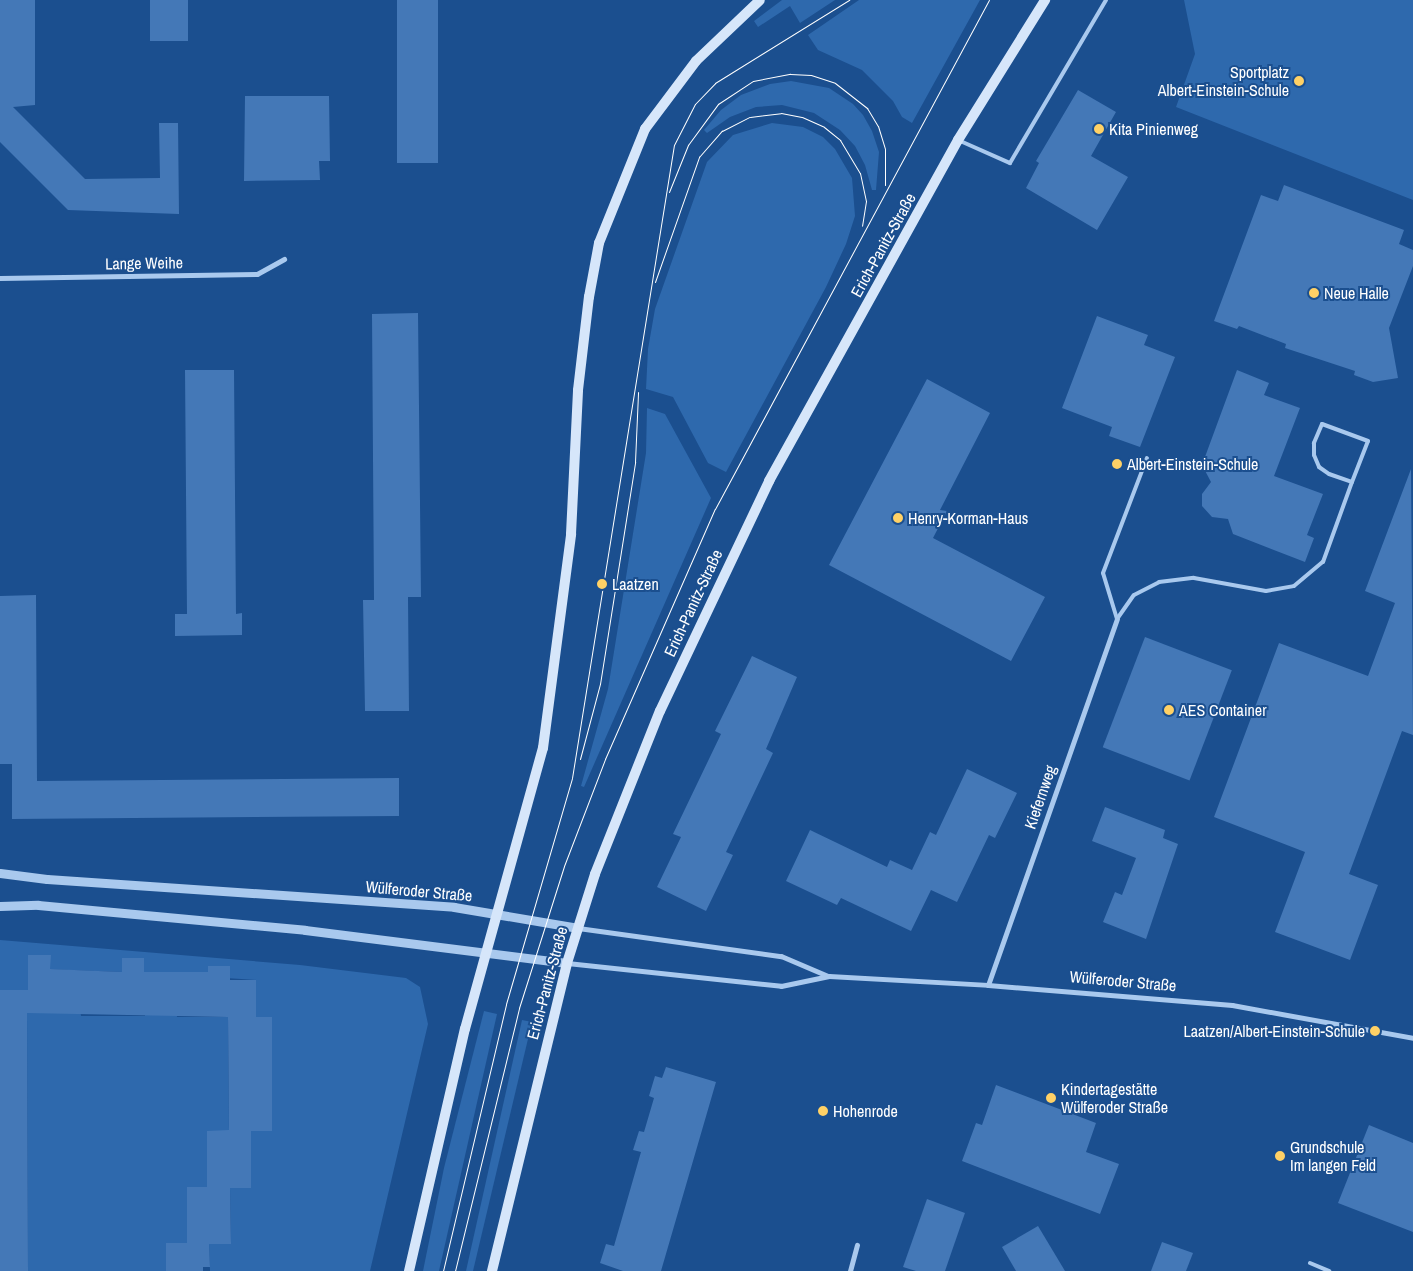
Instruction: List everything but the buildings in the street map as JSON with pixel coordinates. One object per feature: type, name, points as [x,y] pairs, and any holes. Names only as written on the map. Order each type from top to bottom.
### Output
[{"type":"main road","points":[[409,1271],[465,1029],[499,915],[543,748],[571,534],[578,390],[587,316],[600,243],[645,129],[696,61],[760,0]]},
{"type":"main road","name":"Erich-Panitz-Straße","points":[[492,1271],[567,963],[595,874],[660,711],[750,519],[958,140],[1045,0]]},
{"type":"street","name":"Lange Weihe","points":[[0,278],[257,274],[284,259]]},
{"type":"street","name":"Kiefernweg","points":[[988,985],[1116,619]]},
{"type":"street","name":"Wülferoder Straße","points":[[0,873],[47,879],[454,907],[578,928],[781,956],[829,976]]},
{"type":"street","name":"Wülferoder Straße","points":[[0,906],[38,905],[305,930],[567,963],[781,986],[829,976],[988,985],[1232,1005],[1413,1038]]},
{"type":"street","points":[[850,1271],[857,1245]]},
{"type":"lane","points":[[958,140],[1010,163],[1106,0]]},
{"type":"lane","points":[[1116,619],[1134,595],[1159,582],[1194,578],[1266,591],[1294,586],[1323,562],[1368,441],[1322,424],[1314,444],[1314,455],[1319,467],[1329,474],[1352,482]]},
{"type":"lane","points":[[1116,619],[1103,574],[1147,458]]},
{"type":"lane","points":[[1310,1264],[1329,1271]]},
{"type":"shaded area","points":[[782,0],[835,0],[800,23],[790,6],[758,27],[754,21]]},
{"type":"shaded area","points":[[859,0],[980,0],[912,123],[902,117],[893,101],[862,70],[818,50],[808,35]]},
{"type":"shaded area","name":"Sportplatz Albert-Einstein-Schule","points":[[1184,0],[1413,0],[1413,200],[1176,107],[1195,54]]},
{"type":"shaded area","points":[[791,81],[829,88],[853,104],[863,115],[872,131],[879,152],[876,190],[872,190],[865,165],[855,146],[840,130],[814,113],[782,105],[756,107],[730,117],[707,133],[704,130],[721,110],[741,95],[770,84]]},
{"type":"shaded area","points":[[772,123],[803,127],[823,137],[835,149],[852,178],[855,216],[846,244],[826,287],[726,472],[708,463],[673,397],[646,389],[648,349],[655,309],[707,162],[733,135]]},
{"type":"shaded area","points":[[647,408],[665,414],[711,498],[584,787],[581,786],[608,689],[646,453]]},
{"type":"shaded area","points":[[0,940],[300,965],[406,978],[420,987],[428,1024],[370,1271],[210,1271],[209,1244],[231,1243],[230,1188],[251,1188],[251,1131],[272,1130],[272,1017],[256,1017],[256,980],[136,972],[122,958],[122,972],[42,969],[42,955],[28,955],[28,990],[0,990]]},
{"type":"shaded area","points":[[80,1008],[81,1016],[145,1016],[145,1011],[176,1010],[177,1017],[228,1017],[229,1131],[207,1131],[207,1187],[187,1187],[187,1243],[166,1243],[166,1271],[28,1271],[27,1013]]},
{"type":"shaded area","points":[[484,1011],[497,1014],[439,1271],[423,1271],[444,1168]]},
{"type":"shaded area","points":[[522,1020],[532,1022],[473,1271],[466,1271]]},
{"type":"tram line","points":[[443,1271],[506,1004],[572,778],[674,145],[695,104],[715,83],[849,0]]},
{"type":"tram line","points":[[455,1271],[519,1008],[564,866],[605,759],[715,509],[989,0]]},
{"type":"tram line","points":[[669,192],[688,145],[718,104],[753,81],[790,74],[811,75],[835,83],[867,108],[878,126],[885,149],[885,185]]},
{"type":"tram line","points":[[655,282],[699,157],[722,131],[750,117],[781,113],[802,117],[824,127],[840,140],[860,173],[866,201],[862,226]]},
{"type":"tram line","points":[[580,759],[600,684],[635,462],[638,392]]},
{"type":"place","name":"Sportplatz Albert-Einstein-Schule","points":[[1299,81]]},
{"type":"place","name":"Kita Pinienweg","points":[[1099,129]]},
{"type":"place","name":"Neue Halle","points":[[1314,293]]},
{"type":"place","name":"Albert-Einstein-Schule","points":[[1117,464]]},
{"type":"place","name":"Henry-Korman-Haus","points":[[898,518]]},
{"type":"place","name":"Laatzen","points":[[602,584]]},
{"type":"place","name":"AES Container","points":[[1169,710]]},
{"type":"place","name":"Laatzen/Albert-Einstein-Schule","points":[[1375,1031]]},
{"type":"place","name":"Kindertagestätte Wülferoder Straße","points":[[1051,1098]]},
{"type":"place","name":"Hohenrode","points":[[823,1111]]},
{"type":"place","name":"Grundschule Im langen Feld","points":[[1280,1156]]}]
